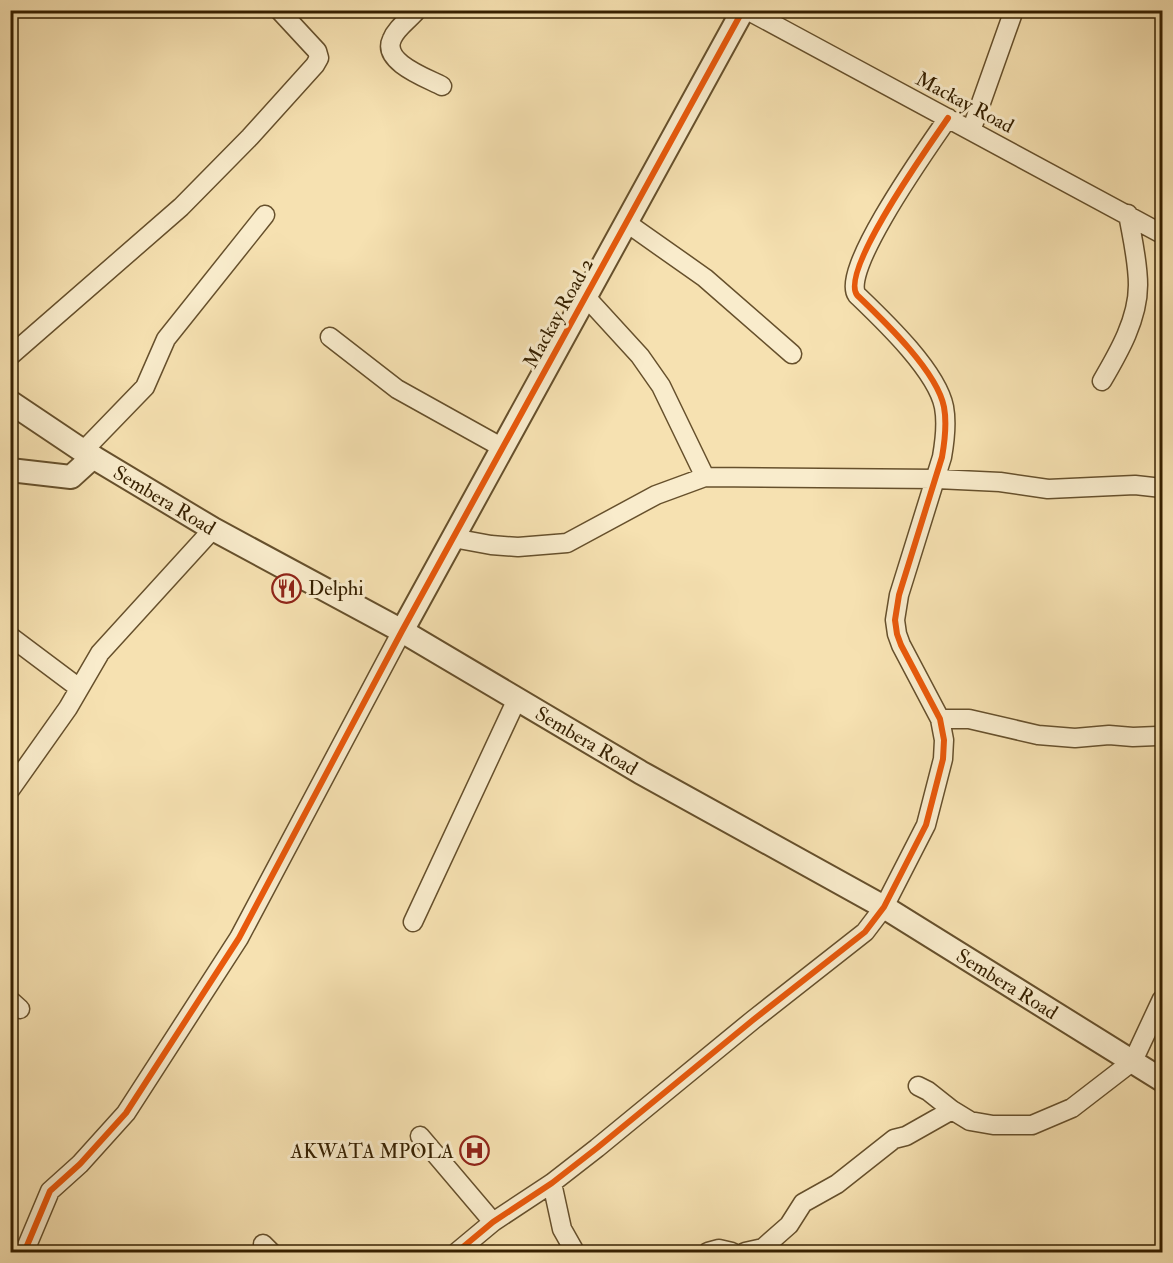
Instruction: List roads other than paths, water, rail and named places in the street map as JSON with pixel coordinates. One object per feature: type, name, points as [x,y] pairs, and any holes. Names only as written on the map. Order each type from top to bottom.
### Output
[{"type":"street","points":[[10,356],[181,207],[250,137],[315,65],[318,58],[317,51],[279,10]]},
{"type":"street","points":[[417,10],[392,38],[391,51],[397,62],[442,86]]},
{"type":"street","name":"Mackay Road","points":[[745,10],[1162,234]]},
{"type":"street","name":"Mackay Road 2","points":[[402,631],[745,10]]},
{"type":"street","points":[[971,131],[1014,10]]},
{"type":"street","points":[[457,1252],[493,1222],[552,1183],[865,932],[884,907],[926,825],[943,759],[944,740],[940,719],[901,645],[895,620],[899,595],[917,531],[937,479],[945,436],[944,405],[920,362],[857,295],[853,290],[853,284],[865,251],[889,208],[909,174],[948,118]]},
{"type":"street","points":[[1102,381],[1126,336],[1136,309],[1137,271],[1128,214]]},
{"type":"street","points":[[10,470],[71,477],[145,387],[166,339],[265,215]]},
{"type":"street","points":[[627,223],[705,279],[792,354]]},
{"type":"street","points":[[586,297],[639,356],[661,386],[705,477]]},
{"type":"street","points":[[330,337],[397,389],[503,448]]},
{"type":"street","name":"Sembera Road","points":[[10,402],[88,454],[213,530],[402,631],[640,772],[884,907],[1162,1080]]},
{"type":"street","points":[[453,538],[518,547],[567,543],[656,495],[705,477],[937,479],[1000,482],[1048,489],[1136,485],[1162,488]]},
{"type":"street","points":[[10,790],[68,708],[100,653],[213,530]]},
{"type":"street","points":[[22,1252],[26,1248],[50,1191],[80,1164],[126,1113],[239,938],[402,631]]},
{"type":"street","points":[[11,637],[79,688]]},
{"type":"street","points":[[413,922],[517,699]]},
{"type":"street","points":[[940,719],[969,719],[1038,735],[1075,738],[1109,735],[1157,736]]},
{"type":"street","points":[[918,1086],[952,1110],[978,1123],[1032,1125],[1072,1108],[1133,1061],[1162,999]]},
{"type":"street","points":[[745,1252],[763,1248],[789,1225],[803,1203],[837,1184],[894,1139],[906,1136],[952,1110]]},
{"type":"street","points":[[420,1136],[493,1222]]},
{"type":"street","points":[[552,1183],[562,1229],[575,1252]]},
{"type":"street","points":[[708,1252],[719,1249],[732,1252]]},
{"type":"place","name":"Delphi","points":[[287,588]]},
{"type":"place","name":"AKWATA MPOLA","points":[[475,1151]]}]
